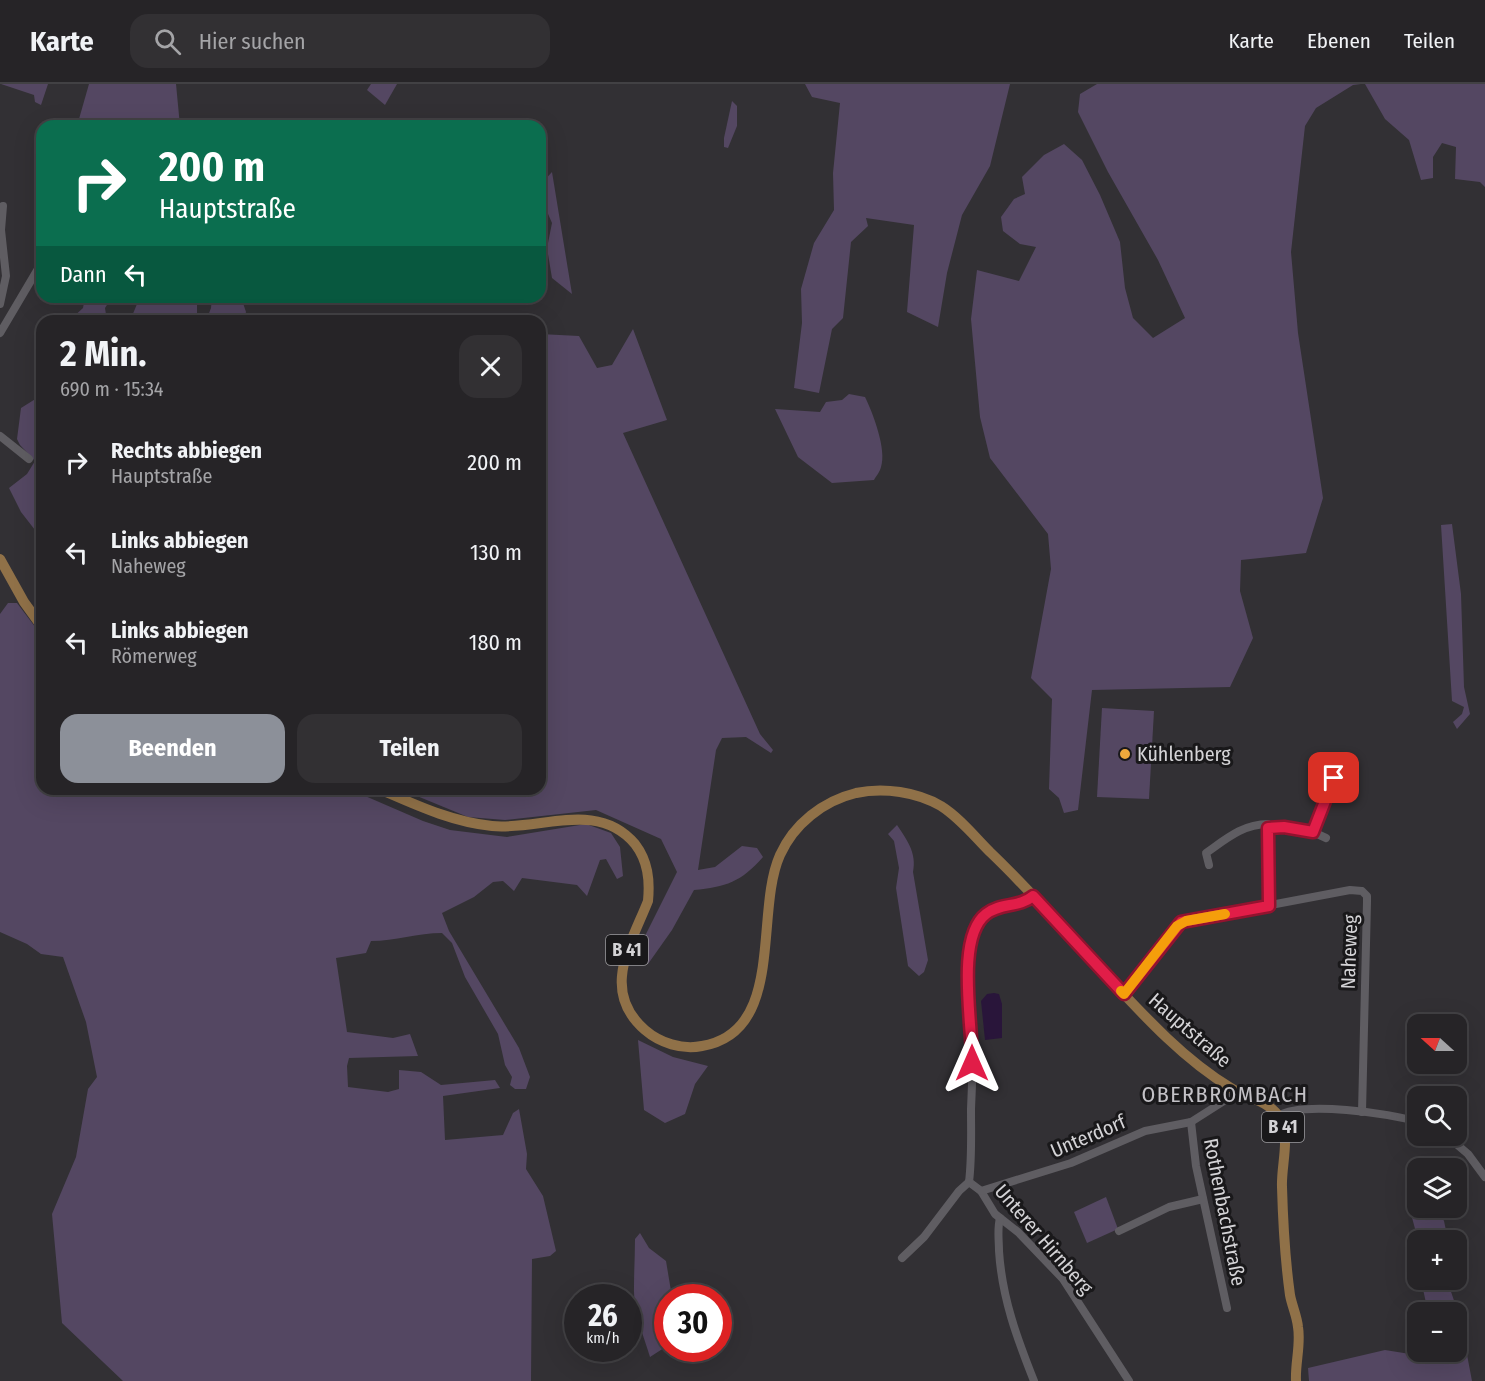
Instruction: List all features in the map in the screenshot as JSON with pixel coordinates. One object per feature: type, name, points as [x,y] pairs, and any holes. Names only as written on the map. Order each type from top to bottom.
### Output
[{"type":"main road","points":[[0,559],[36,619]]},
{"type":"main road","name":"Hauptstraße","points":[[393,795],[435,813],[477,824],[520,827],[583,819],[603,822],[622,832],[643,857],[647,868],[649,890],[648,901],[622,964],[624,998],[636,1020],[649,1033],[665,1042],[689,1047],[701,1046],[724,1038],[735,1031],[751,1013],[762,974],[774,872],[792,835],[815,812],[836,801],[868,791],[906,793],[943,807],[1033,896],[1172,1043],[1233,1089],[1265,1104],[1278,1116]]},
{"type":"main road","name":"B 41","points":[[1278,1116],[1284,1133],[1282,1187],[1290,1293],[1299,1335],[1296,1381]]},
{"type":"street","points":[[0,304],[6,276],[1,230],[3,206]]},
{"type":"street","points":[[0,333],[36,272]]},
{"type":"street","points":[[0,436],[29,459]]},
{"type":"street","points":[[1313,832],[1334,778]]},
{"type":"street","points":[[1209,865],[1206,853],[1234,833],[1257,824],[1268,824],[1269,906]]},
{"type":"street","points":[[1268,828],[1284,827],[1313,832],[1326,838]]},
{"type":"street","name":"Naheweg","points":[[1124,994],[1181,922],[1356,890],[1367,896],[1362,1112]]},
{"type":"street","points":[[902,1258],[924,1237],[959,1191],[969,1182],[973,1041],[968,966],[970,942],[977,923],[986,914],[1002,905],[1023,902],[1033,896]]},
{"type":"street","name":"Unterdorf","points":[[981,1191],[1071,1163],[1145,1131],[1191,1122],[1224,1101],[1233,1089]]},
{"type":"street","points":[[1278,1116],[1295,1110],[1362,1112],[1407,1119]]},
{"type":"street","name":"Rothenbachstraße","points":[[1191,1122],[1196,1166],[1227,1308]]},
{"type":"street","points":[[1459,1146],[1468,1154],[1485,1177]]},
{"type":"street","name":"Unterer Hirnberg","points":[[969,1182],[981,1191],[992,1211],[1026,1239],[1063,1279],[1129,1381]]},
{"type":"street","points":[[1119,1231],[1169,1207],[1203,1199]]},
{"type":"street","points":[[1000,1218],[998,1229],[1003,1291],[1009,1315],[1034,1381]]},
{"type":"shaded area","points":[[1,84],[48,84],[41,105],[35,102],[34,95]]},
{"type":"shaded area","points":[[89,84],[176,84],[179,120],[79,120]]},
{"type":"shaded area","points":[[371,84],[397,84],[385,105],[367,90]]},
{"type":"shaded area","points":[[805,84],[1010,84],[990,166],[962,215],[947,273],[938,327],[907,312],[914,225],[866,218],[868,226],[851,242],[843,318],[832,329],[819,393],[794,388],[802,323],[801,289],[814,243],[834,210],[833,173],[840,103],[812,97]]},
{"type":"shaded area","points":[[1097,84],[1361,84],[1353,85],[1316,108],[1305,126],[1291,252],[1298,333],[1323,498],[1306,553],[1241,560],[1240,591],[1253,638],[1230,687],[1092,690],[1078,810],[1064,813],[1059,798],[1049,789],[1052,699],[1031,678],[1051,569],[1048,534],[990,458],[980,417],[971,319],[977,270],[1019,281],[1036,247],[1020,244],[1003,231],[1001,217],[1014,199],[1025,194],[1022,177],[1044,155],[1064,144],[1082,160],[1120,242],[1125,288],[1133,318],[1153,338],[1185,318],[1158,260],[1108,172],[1078,112],[1080,94]]},
{"type":"shaded area","points":[[1365,84],[1485,84],[1485,187],[1480,182],[1455,179],[1456,147],[1442,143],[1433,157],[1433,178],[1421,180],[1409,140],[1385,119]]},
{"type":"shaded area","points":[[732,101],[737,106],[737,126],[728,148],[724,147],[724,138]]},
{"type":"shaded area","points":[[552,172],[572,294],[552,278],[547,248],[552,223],[546,209],[546,178]]},
{"type":"shaded area","points":[[84,303],[108,303],[105,308],[106,315],[75,315],[83,308]]},
{"type":"shaded area","points":[[132,303],[197,303],[197,315],[132,315],[137,304]]},
{"type":"shaded area","points":[[211,303],[243,303],[246,312],[245,315],[208,315]]},
{"type":"shaded area","points":[[633,329],[667,420],[623,433],[760,734],[773,750],[771,753],[746,737],[722,738],[716,750],[698,870],[715,867],[742,846],[757,848],[763,857],[740,878],[732,882],[694,890],[672,930],[648,964],[634,958],[677,872],[661,839],[596,810],[505,820],[468,817],[415,795],[546,795],[546,334],[579,336],[597,368],[612,365]]},
{"type":"shaded area","points":[[849,394],[865,397],[881,442],[881,467],[874,480],[832,483],[798,457],[775,409],[820,412],[826,402],[842,400]]},
{"type":"shaded area","points":[[36,399],[36,531],[21,512],[9,488],[27,474],[35,461],[17,439],[21,408]]},
{"type":"shaded area","points":[[1452,524],[1461,594],[1464,687],[1470,714],[1457,729],[1453,722],[1462,714],[1464,707],[1452,701],[1441,525]]},
{"type":"shaded area","points":[[8,603],[17,603],[36,628],[36,795],[363,795],[450,830],[507,837],[586,824],[611,833],[620,847],[623,876],[617,879],[606,859],[600,860],[587,896],[577,885],[522,878],[514,891],[503,881],[493,882],[474,897],[442,913],[449,931],[519,1048],[530,1077],[526,1089],[515,1089],[510,1085],[512,1077],[505,1065],[498,1034],[465,977],[452,943],[442,933],[371,941],[366,953],[336,958],[347,1032],[393,1038],[410,1034],[418,1056],[349,1058],[348,1087],[388,1092],[399,1089],[399,1070],[421,1072],[441,1085],[495,1080],[500,1088],[443,1096],[445,1140],[503,1135],[513,1113],[519,1109],[527,1154],[526,1169],[543,1196],[556,1251],[550,1256],[532,1259],[531,1381],[123,1381],[62,1323],[52,1214],[76,1157],[88,1089],[97,1077],[86,1022],[63,957],[41,954],[27,944],[0,932],[0,614]]},
{"type":"shaded area","name":"Kühlenberg","points":[[1102,708],[1154,711],[1149,799],[1097,797]]},
{"type":"shaded area","points":[[897,825],[914,859],[913,872],[928,960],[924,972],[919,976],[908,966],[896,888],[899,868],[894,841],[888,834]]},
{"type":"shaded area","points":[[987,994],[999,994],[1002,1004],[1002,1038],[985,1040],[981,1001]]},
{"type":"shaded area","points":[[638,1040],[673,1057],[708,1066],[695,1084],[685,1114],[665,1123],[644,1110]]},
{"type":"shaded area","points":[[1106,1197],[1118,1229],[1087,1243],[1074,1212]]},
{"type":"shaded area","points":[[1412,1218],[1442,1218],[1446,1230],[1415,1230]]},
{"type":"shaded area","points":[[640,1233],[649,1248],[666,1261],[670,1284],[654,1284],[654,1354],[650,1357],[642,1332],[642,1284],[634,1284],[635,1239]]},
{"type":"shaded area","points":[[1423,1290],[1450,1290],[1455,1302],[1426,1302]]},
{"type":"shaded area","points":[[1385,1350],[1407,1354],[1407,1362],[1467,1362],[1467,1355],[1472,1381],[1309,1381],[1308,1368]]},
{"type":"slow traffic","points":[[1121,991],[1124,994],[1181,922],[1225,914]]},
{"type":"place","name":"Kühlenberg","points":[[1125,754]]},
{"type":"district","name":"OBERBROMBACH","points":[[1225,1094]]},
{"type":"route","points":[[972,1063],[969,952],[972,934],[977,923],[986,914],[1002,905],[1017,904],[1033,896],[1124,994],[1181,922],[1269,906],[1268,828],[1300,828],[1313,832],[1334,778]]}]
